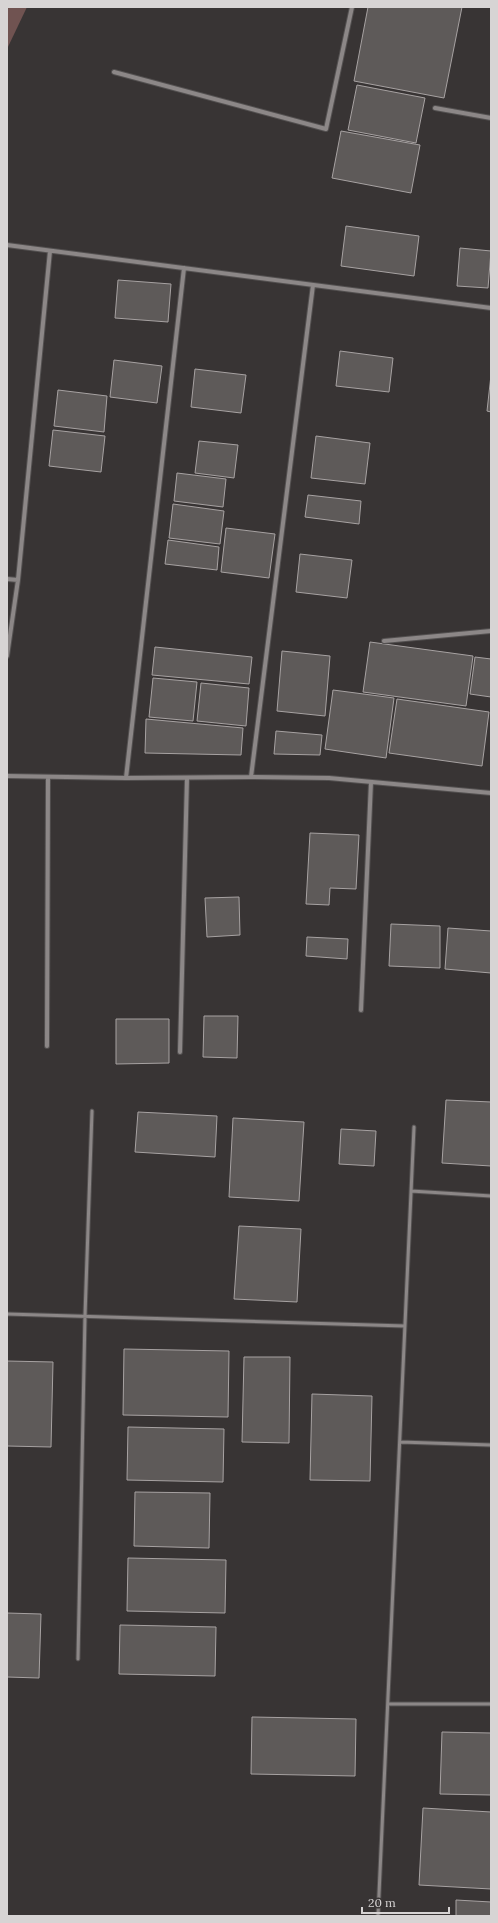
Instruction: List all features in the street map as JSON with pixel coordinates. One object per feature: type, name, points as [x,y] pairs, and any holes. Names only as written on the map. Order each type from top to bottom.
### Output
[{"type":"street","points":[[114,72],[326,129],[352,7]]},
{"type":"street","points":[[435,108],[491,118]]},
{"type":"street","points":[[7,245],[491,308]]},
{"type":"street","points":[[7,656],[18,580],[50,251]]},
{"type":"street","points":[[126,778],[184,268]]},
{"type":"street","points":[[251,776],[314,285]]},
{"type":"street","points":[[7,579],[18,580]]},
{"type":"street","points":[[384,641],[491,631]]},
{"type":"street","points":[[7,776],[126,778],[251,776],[329,778],[491,793]]},
{"type":"street","points":[[47,1046],[48,777]]},
{"type":"street","points":[[180,1052],[187,778]]},
{"type":"street","points":[[361,1010],[371,782]]},
{"type":"lane","points":[[78,1659],[85,1316],[92,1110]]},
{"type":"lane","points":[[378,1916],[414,1127]]},
{"type":"lane","points":[[411,1191],[491,1196]]},
{"type":"lane","points":[[7,1314],[405,1326]]},
{"type":"lane","points":[[400,1442],[491,1445]]},
{"type":"lane","points":[[388,1704],[491,1704]]},
{"type":"shaded area","points":[[7,7],[27,7],[7,49]]},
{"type":"building","points":[[368,7],[462,7],[444,98],[354,81]]},
{"type":"building","points":[[357,85],[425,98],[416,143],[348,130]]},
{"type":"building","points":[[341,131],[420,145],[411,193],[332,178]]},
{"type":"building","points":[[346,226],[419,236],[414,276],[341,266]]},
{"type":"building","points":[[460,248],[491,251],[488,288],[457,286]]},
{"type":"building","points":[[118,280],[171,284],[168,322],[115,318]]},
{"type":"building","points":[[340,351],[393,358],[389,392],[336,386]]},
{"type":"building","points":[[114,360],[162,366],[157,403],[110,397]]},
{"type":"building","points":[[195,369],[246,375],[241,413],[191,407]]},
{"type":"building","points":[[491,375],[491,412],[487,411]]},
{"type":"building","points":[[58,390],[107,396],[104,432],[54,426]]},
{"type":"building","points":[[53,430],[105,436],[101,472],[49,466]]},
{"type":"building","points":[[316,436],[370,443],[365,484],[311,478]]},
{"type":"building","points":[[199,441],[238,445],[234,478],[195,473]]},
{"type":"building","points":[[177,473],[226,479],[223,507],[174,501]]},
{"type":"building","points":[[308,495],[361,501],[359,524],[305,517]]},
{"type":"building","points":[[173,504],[224,511],[220,544],[169,538]]},
{"type":"building","points":[[226,528],[275,534],[269,578],[221,572]]},
{"type":"building","points":[[168,540],[219,547],[217,570],[165,564]]},
{"type":"building","points":[[300,554],[352,560],[347,598],[296,592]]},
{"type":"building","points":[[370,642],[473,656],[466,706],[363,692]]},
{"type":"building","points":[[155,647],[252,657],[249,684],[152,675]]},
{"type":"building","points":[[282,651],[330,656],[325,716],[277,711]]},
{"type":"building","points":[[475,657],[491,659],[491,697],[470,694]]},
{"type":"building","points":[[153,678],[197,682],[193,721],[149,717]]},
{"type":"building","points":[[201,683],[249,688],[246,726],[197,721]]},
{"type":"building","points":[[333,690],[394,698],[386,758],[325,749]]},
{"type":"building","points":[[397,699],[489,712],[482,766],[389,753]]},
{"type":"building","points":[[146,719],[243,728],[241,755],[145,753]]},
{"type":"building","points":[[276,731],[322,735],[320,755],[274,754]]},
{"type":"building","points":[[310,833],[359,835],[356,889],[330,888],[329,905],[306,904]]},
{"type":"building","points":[[239,897],[240,935],[207,937],[205,898]]},
{"type":"building","points":[[391,924],[440,926],[440,968],[389,966]]},
{"type":"building","points":[[448,928],[491,931],[491,973],[445,969]]},
{"type":"building","points":[[307,937],[348,939],[347,959],[306,956]]},
{"type":"building","points":[[204,1016],[238,1016],[237,1058],[203,1057]]},
{"type":"building","points":[[116,1019],[169,1019],[169,1063],[116,1064]]},
{"type":"building","points":[[446,1100],[491,1102],[491,1166],[442,1163]]},
{"type":"building","points":[[138,1112],[217,1116],[215,1157],[135,1152]]},
{"type":"building","points":[[233,1118],[304,1122],[299,1201],[229,1197]]},
{"type":"building","points":[[341,1129],[376,1131],[374,1166],[339,1164]]},
{"type":"building","points":[[239,1226],[301,1229],[297,1302],[234,1299]]},
{"type":"building","points":[[124,1349],[229,1351],[228,1417],[123,1415]]},
{"type":"building","points":[[244,1357],[290,1357],[289,1443],[242,1442]]},
{"type":"building","points":[[7,1361],[53,1362],[51,1447],[7,1446]]},
{"type":"building","points":[[312,1394],[372,1396],[370,1481],[310,1480]]},
{"type":"building","points":[[128,1427],[224,1429],[223,1482],[127,1480]]},
{"type":"building","points":[[135,1492],[210,1493],[209,1548],[134,1546]]},
{"type":"building","points":[[128,1558],[226,1560],[225,1613],[127,1611]]},
{"type":"building","points":[[7,1613],[41,1614],[39,1678],[7,1677]]},
{"type":"building","points":[[120,1625],[216,1627],[215,1676],[119,1674]]},
{"type":"building","points":[[252,1717],[356,1719],[355,1776],[251,1774]]},
{"type":"building","points":[[442,1732],[491,1733],[491,1795],[440,1794]]},
{"type":"building","points":[[423,1808],[491,1812],[491,1889],[419,1885]]},
{"type":"building","points":[[456,1900],[491,1902],[491,1916],[456,1916]]}]
